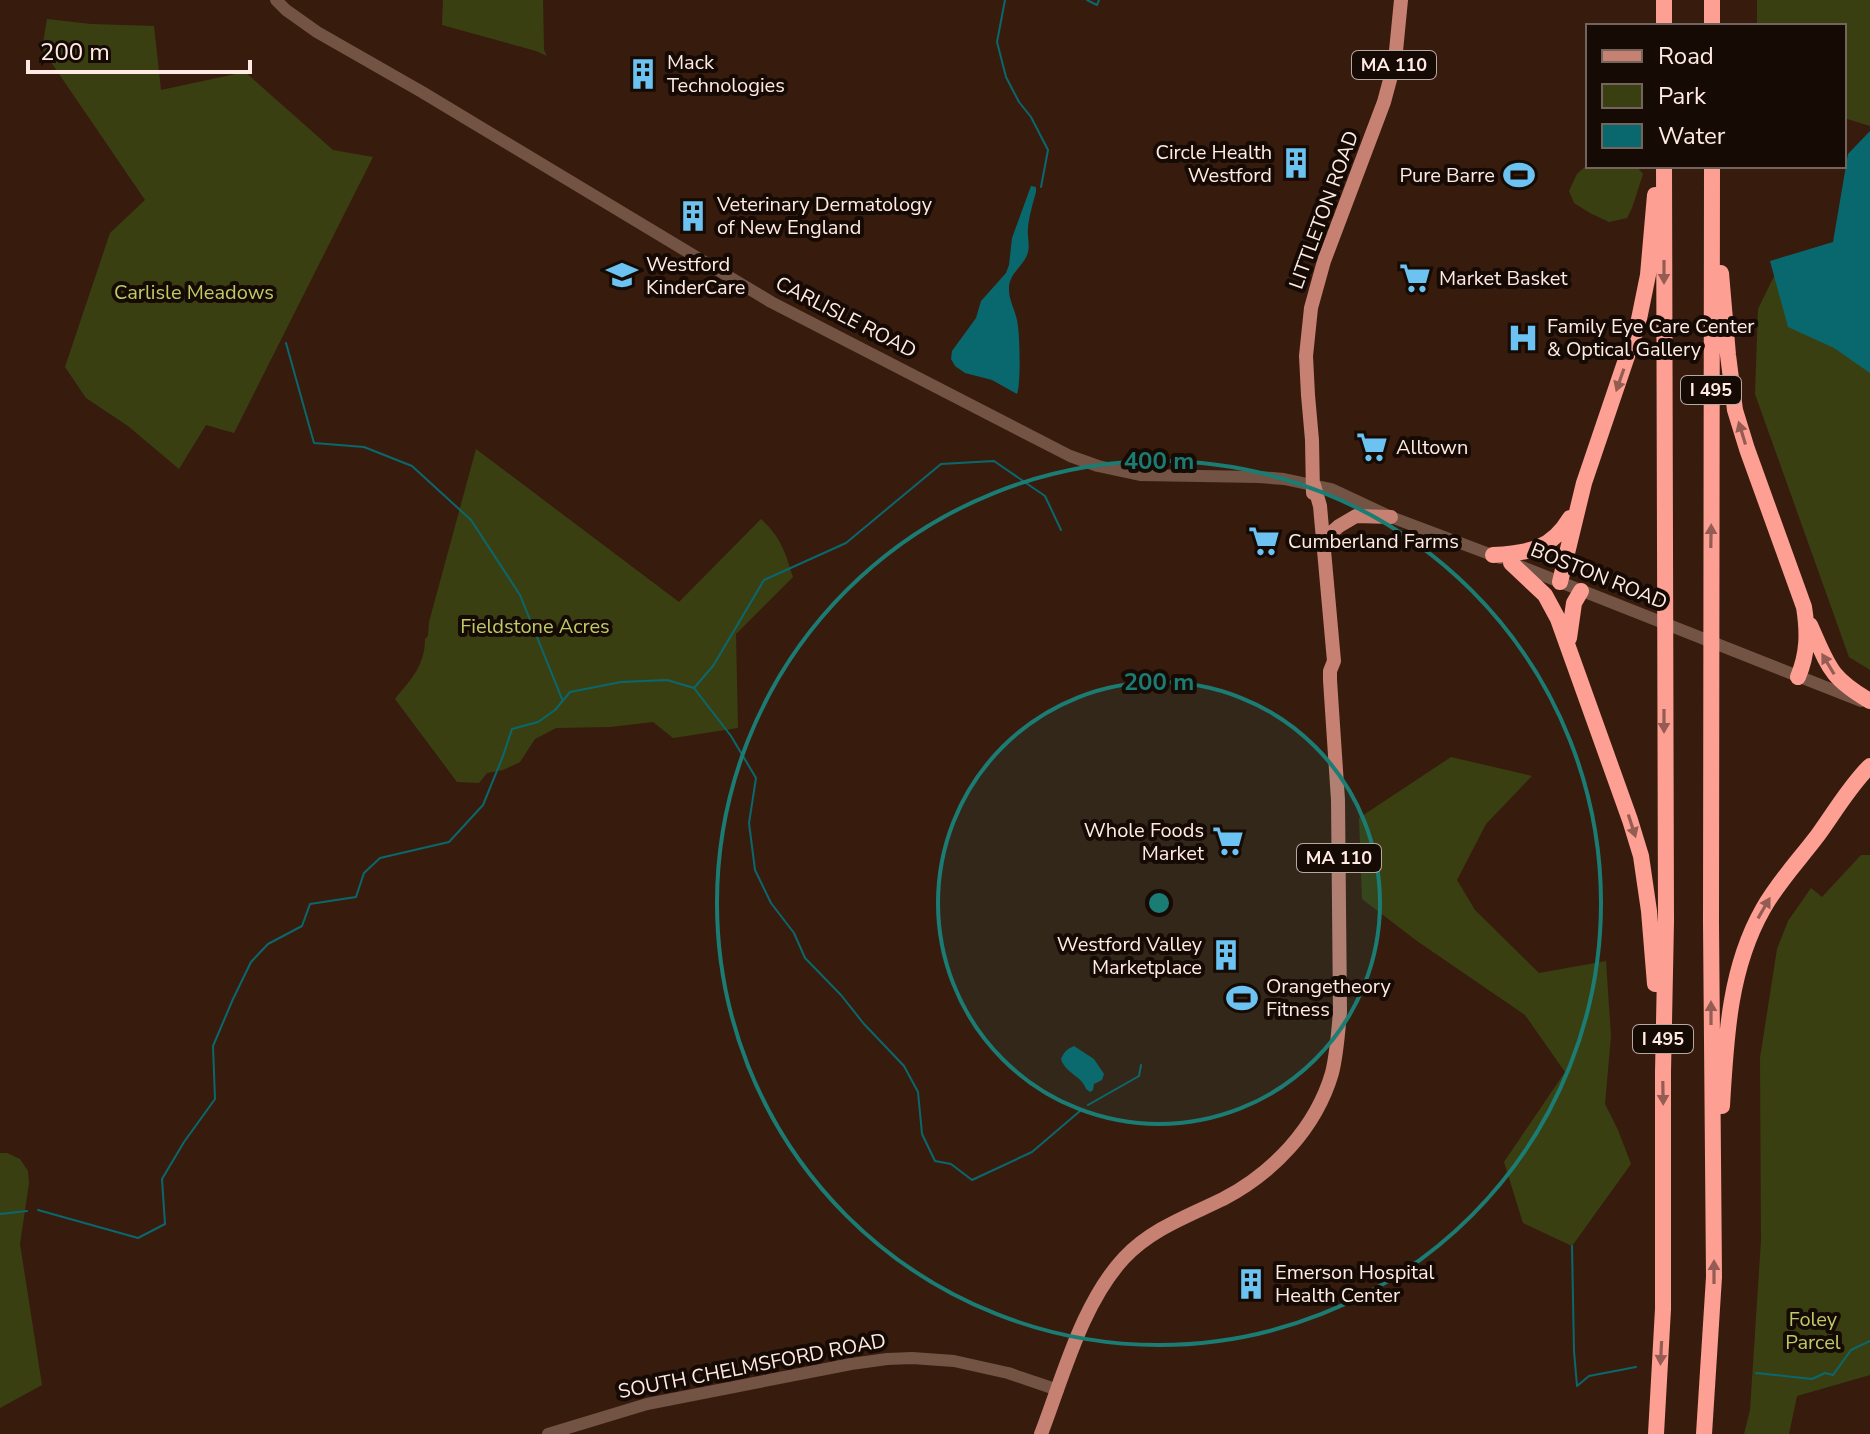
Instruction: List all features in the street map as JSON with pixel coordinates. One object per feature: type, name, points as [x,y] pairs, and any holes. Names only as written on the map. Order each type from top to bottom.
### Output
[{"type":"highway","points":[[1664,0],[1664,24]]},
{"type":"highway","points":[[1712,0],[1712,24]]},
{"type":"highway","points":[[1560,582],[1581,495],[1638,324],[1648,275],[1662,168]]},
{"type":"highway","name":"I 495","points":[[1656,1434],[1663,1309],[1666,922],[1662,168]]},
{"type":"highway","name":"I 495","points":[[1704,1434],[1714,1277],[1712,168]]},
{"type":"highway","points":[[1712,185],[1735,410],[1820,650],[1837,678],[1870,703]]},
{"type":"highway","points":[[1493,555],[1528,552],[1551,542],[1569,520],[1581,495]]},
{"type":"highway","points":[[1511,563],[1545,595],[1558,619],[1630,820],[1641,856],[1649,911],[1655,994],[1663,1048]]},
{"type":"highway","points":[[1568,647],[1571,615],[1581,591]]},
{"type":"highway","points":[[1798,677],[1807,643],[1805,613]]},
{"type":"highway","points":[[1712,1203],[1728,1024],[1735,979],[1748,941],[1779,884],[1868,764]]},
{"type":"main road","name":"CARLISLE ROAD","points":[[276,0],[317,32],[771,302],[1070,456],[1140,475],[1259,477],[1314,485]]},
{"type":"main road","name":"LITTLETON ROAD","points":[[1330,671],[1325,662],[1312,508],[1314,485],[1306,366],[1309,323],[1314,295],[1345,203],[1384,102],[1395,61],[1401,0]]},
{"type":"main road","name":"LITTLETON ROAD","points":[[1041,1434],[1091,1306],[1126,1256],[1164,1227],[1235,1192],[1268,1169],[1306,1128],[1330,1079],[1340,1012],[1338,800],[1330,671],[1334,661],[1320,506],[1314,485]]},
{"type":"main road","name":"BOSTON ROAD","points":[[1314,485],[1331,489],[1391,517],[1870,703]]},
{"type":"main road","points":[[1323,540],[1356,516],[1391,517]]},
{"type":"main road","name":"SOUTH CHELMSFORD ROAD","points":[[548,1434],[647,1404],[887,1359],[954,1361],[1008,1373],[1058,1390]]},
{"type":"green space","points":[[443,0],[543,0],[544,50],[547,56],[442,25]]},
{"type":"green space","points":[[1757,0],[1870,0],[1870,126],[1846,119],[1846,24],[1757,24]]},
{"type":"green space","name":"Carlisle Meadows","points":[[47,19],[154,26],[161,90],[245,72],[333,150],[373,157],[234,433],[206,425],[179,469],[128,426],[86,398],[65,367],[110,233],[145,200],[42,49]]},
{"type":"green space","points":[[1586,166],[1638,168],[1643,174],[1627,218],[1609,222],[1574,203],[1569,191],[1577,174]]},
{"type":"green space","points":[[1776,272],[1870,342],[1870,670],[1849,657],[1755,394],[1758,309]]},
{"type":"green space","name":"Fieldstone Acres","points":[[476,449],[679,602],[761,519],[768,526],[782,545],[793,577],[736,634],[738,728],[673,738],[653,722],[556,728],[535,739],[520,762],[487,773],[479,783],[457,782],[395,699],[416,672],[423,657],[429,622]]},
{"type":"green space","points":[[1451,757],[1532,776],[1486,824],[1457,880],[1475,910],[1539,973],[1606,961],[1611,1036],[1605,1104],[1631,1164],[1572,1246],[1523,1223],[1504,1162],[1565,1072],[1525,1015],[1362,899],[1359,818]]},
{"type":"green space","name":"Foley Parcel","points":[[1861,855],[1870,855],[1870,1375],[1797,1396],[1789,1434],[1744,1434],[1750,1410],[1761,1241],[1760,1058],[1777,949],[1788,921],[1811,888],[1822,897]]},
{"type":"green space","points":[[0,1153],[20,1159],[28,1171],[20,1244],[42,1385],[0,1408]]},
{"type":"water","points":[[1870,131],[1870,373],[1834,348],[1788,327],[1770,261],[1833,242],[1848,154]]},
{"type":"water","points":[[1031,186],[1036,187],[1036,192],[1029,223],[1028,252],[1009,284],[1019,336],[1017,394],[992,380],[965,373],[951,359],[952,351],[976,318],[981,301],[1006,273],[1012,238]]},
{"type":"water","points":[[1074,1046],[1094,1059],[1104,1074],[1090,1092],[1061,1059]]},
{"type":"waterway","points":[[1005,0],[997,42],[1006,77],[1048,150],[1041,187]]},
{"type":"waterway","points":[[1087,0],[1097,5],[1099,0]]},
{"type":"waterway","points":[[286,343],[314,443],[364,447],[412,466],[471,520],[520,595],[562,699]]},
{"type":"waterway","points":[[694,688],[713,666],[764,580],[846,543],[941,464],[994,461],[1045,496],[1061,530]]},
{"type":"waterway","points":[[38,1210],[138,1238],[165,1224],[162,1179],[215,1099],[213,1046],[251,962],[268,944],[302,926],[310,904],[356,897],[364,873],[380,858],[449,842],[483,805],[512,729],[538,722],[555,710],[570,692],[621,682],[667,680],[694,688],[731,736],[756,778],[749,823],[755,870],[771,903],[794,933],[805,958],[904,1066],[918,1092],[922,1134],[935,1161],[951,1164],[972,1180],[1032,1152],[1080,1111]]},
{"type":"waterway","points":[[1088,1105],[1139,1076],[1141,1065]]},
{"type":"waterway","points":[[0,1214],[27,1211]]},
{"type":"waterway","points":[[1572,1246],[1577,1386],[1589,1376],[1636,1367]]},
{"type":"waterway","points":[[1756,1373],[1812,1379],[1825,1373],[1833,1375],[1851,1350],[1870,1341]]},
{"type":"place","name":"Mack Technologies","points":[[643,74]]},
{"type":"place","name":"Circle Health Westford","points":[[1296,163]]},
{"type":"place","name":"Pure Barre","points":[[1519,175]]},
{"type":"place","name":"Veterinary Dermatology of New England","points":[[693,216]]},
{"type":"place","name":"Westford KinderCare","points":[[622,275]]},
{"type":"place","name":"Market Basket","points":[[1415,278]]},
{"type":"place","name":"Family Eye Care Center & Optical Gallery","points":[[1523,338]]},
{"type":"place","name":"Alltown","points":[[1372,447]]},
{"type":"place","name":"Cumberland Farms","points":[[1264,541]]},
{"type":"place","name":"Whole Foods Market","points":[[1228,841]]},
{"type":"place","name":"Westford Valley Marketplace","points":[[1226,955]]},
{"type":"place","name":"Orangetheory Fitness","points":[[1242,998]]},
{"type":"place","name":"Emerson Hospital Health Center","points":[[1251,1284]]}]
